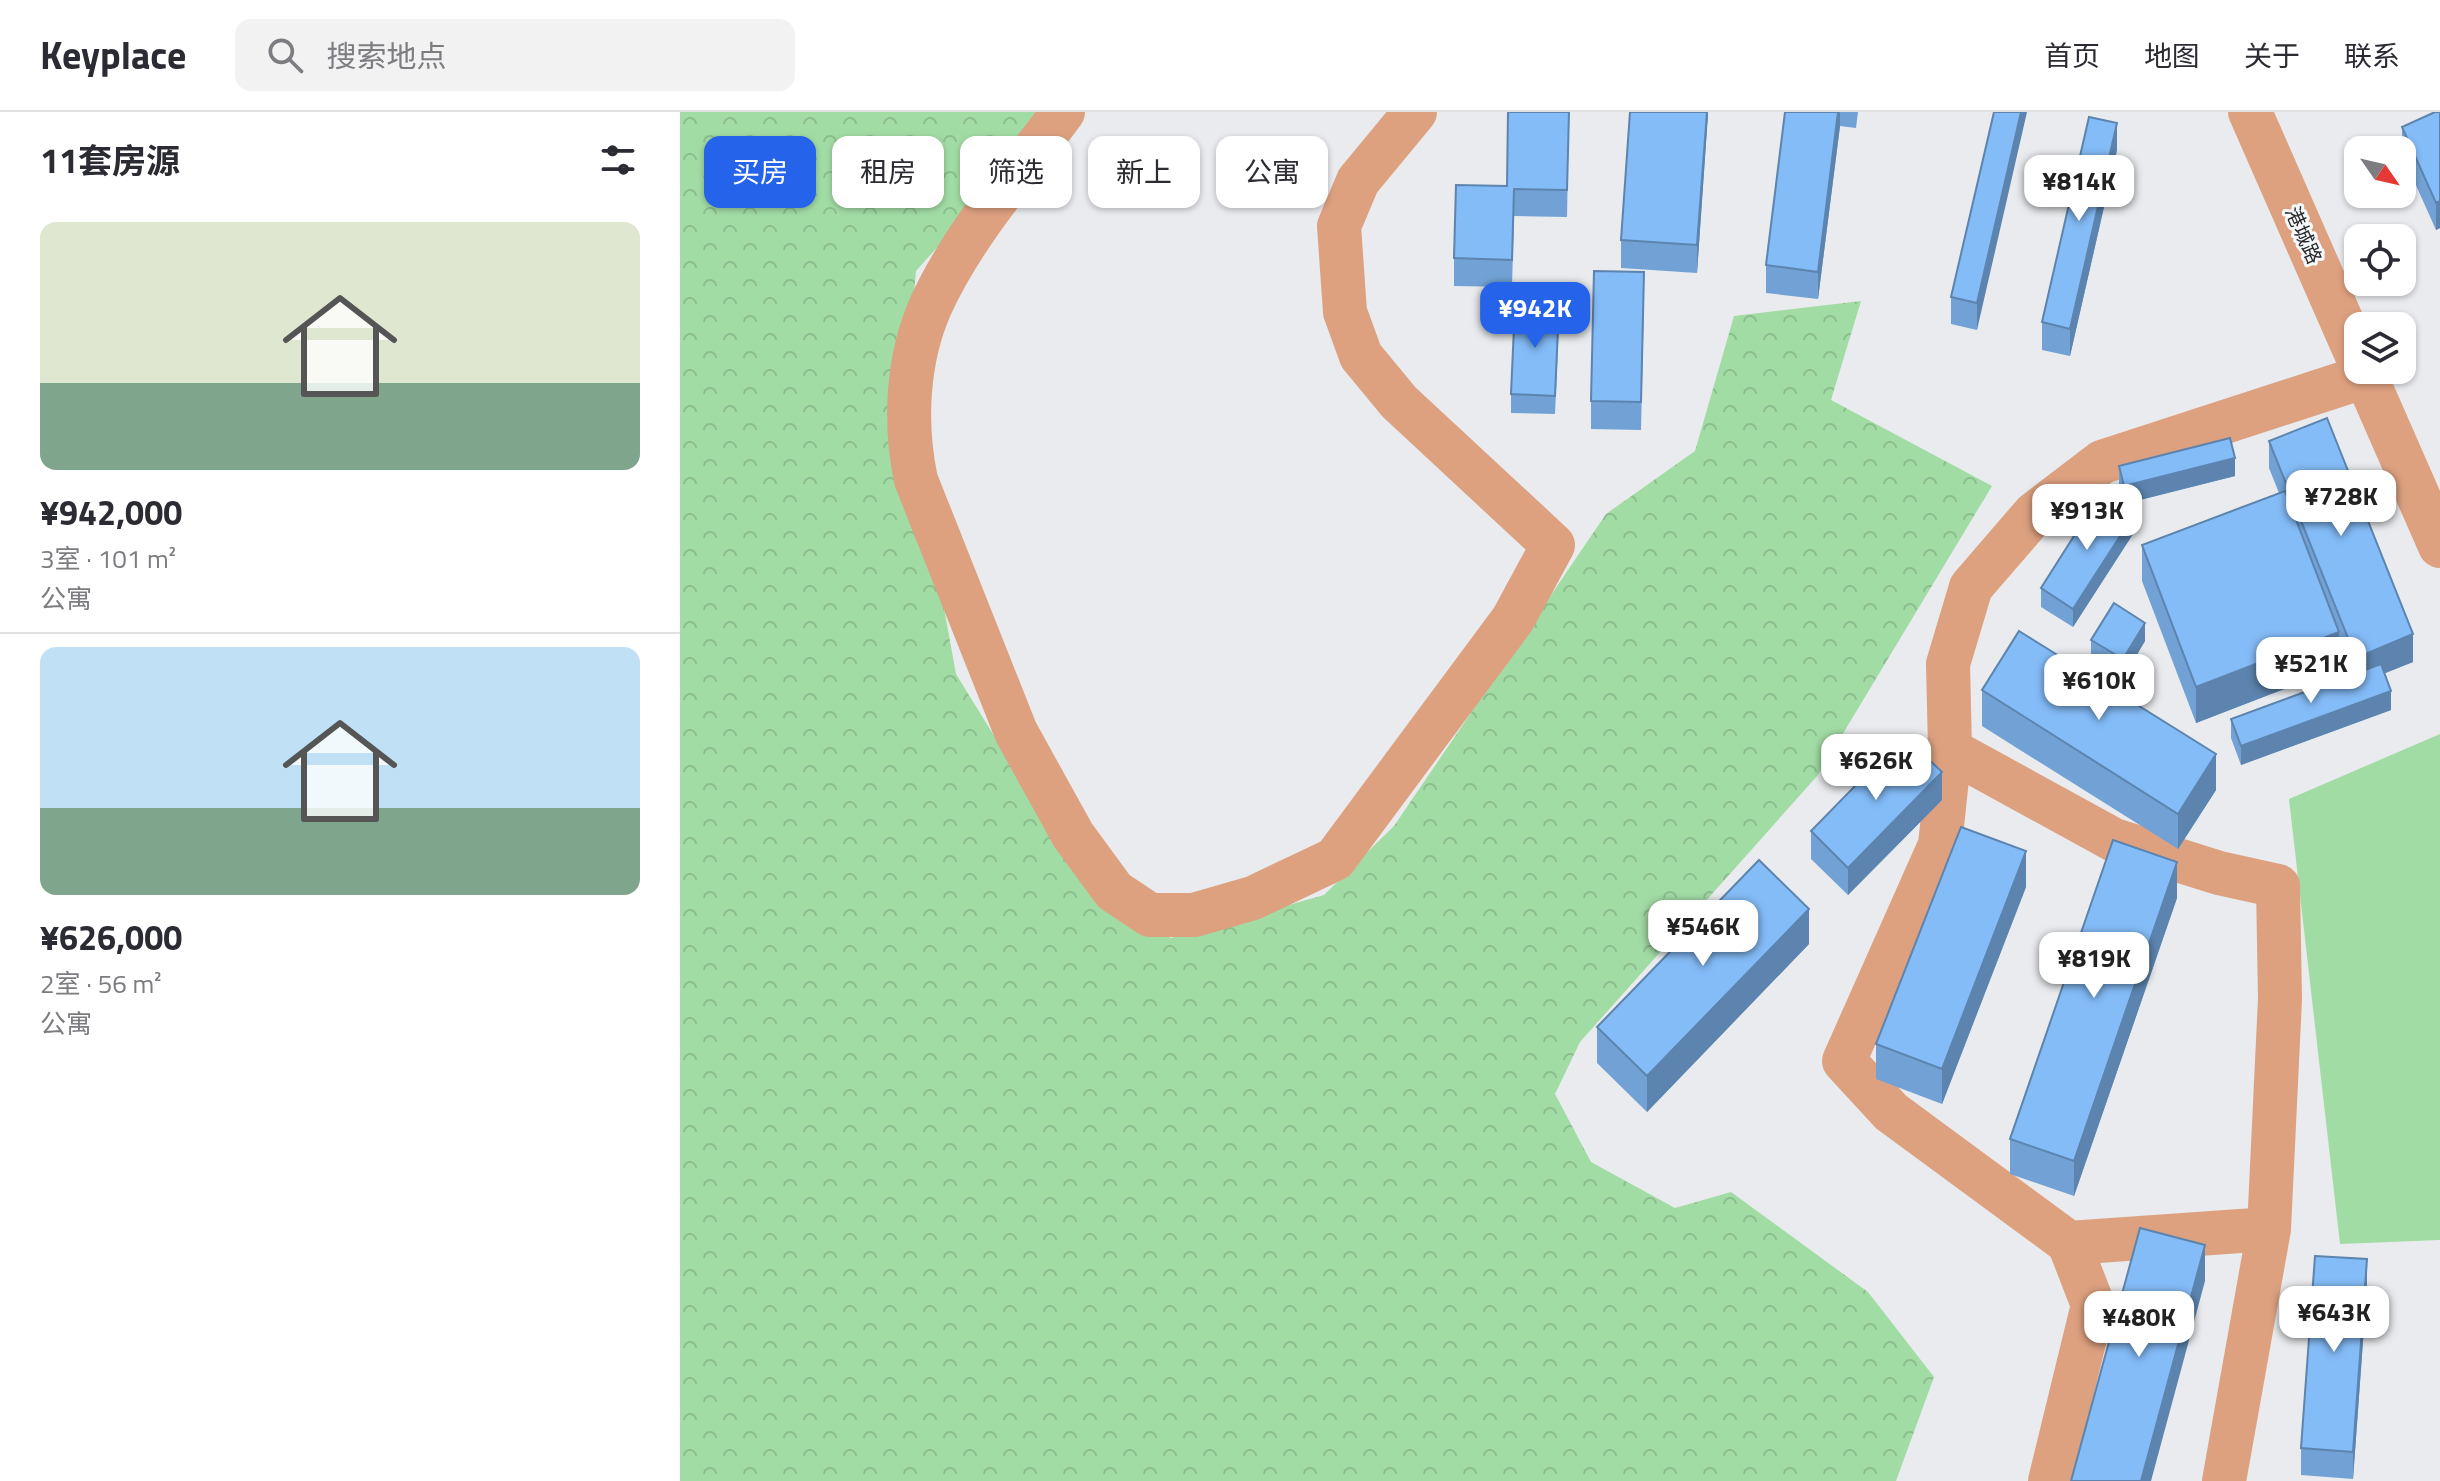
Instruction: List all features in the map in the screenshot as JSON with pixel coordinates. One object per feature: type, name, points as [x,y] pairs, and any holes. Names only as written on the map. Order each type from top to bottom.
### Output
[{"type":"street","points":[[1063,112],[969,239],[931,305],[908,396],[909,447],[916,480],[1016,732],[1073,835],[1114,891],[1150,915],[1194,915],[1253,898],[1335,859],[1513,619],[1553,545],[1399,402],[1361,356],[1345,312],[1339,226],[1358,181],[1415,112]]},
{"type":"street","name":"港城路","points":[[2250,112],[2344,327]]},
{"type":"street","points":[[2050,1481],[2093,1305],[2069,1243],[1891,1112],[1844,1061],[1940,845],[1950,750],[1948,664],[1971,587],[2034,514],[2102,462],[2344,375]]},
{"type":"street","name":"港城路","points":[[2369,384],[2440,546]]},
{"type":"street","points":[[1950,750],[2114,840],[2219,873],[2278,886],[2280,999],[2269,1229],[2224,1481]]},
{"type":"street","points":[[2069,1243],[2269,1229]]},
{"type":"green space","points":[[680,112],[1046,112],[1030,136],[960,136],[960,208],[973,208],[916,271],[905,395],[956,674],[1030,794],[1110,908],[1171,938],[1324,895],[1394,826],[1606,514],[1695,451],[1734,316],[1861,301],[1831,400],[1992,486],[1818,775],[1580,1042],[1555,1094],[1591,1162],[1675,1208],[1731,1192],[1868,1292],[1934,1377],[1896,1481],[680,1481]]},
{"type":"green space","points":[[2440,734],[2440,1240],[2340,1244],[2289,799]]},
{"type":"building","points":[[1508,112],[1569,112],[1567,190],[1514,189],[1512,260],[1454,258],[1456,185],[1507,186]]},
{"type":"building","points":[[1630,112],[1707,112],[1697,245],[1621,240]]},
{"type":"building","points":[[1785,112],[1838,112],[1818,272],[1766,265]]},
{"type":"building","points":[[1994,112],[2021,112],[1977,303],[1951,297]]},
{"type":"building","points":[[2440,112],[2440,201],[2436,203],[2416,158],[2416,136],[2406,136],[2402,127]]},
{"type":"building","points":[[2089,117],[2117,123],[2070,329],[2042,322]]},
{"type":"building","points":[[1594,271],[1644,272],[1641,402],[1591,401]]},
{"type":"building","points":[[1515,304],[1559,305],[1555,396],[1511,394]]},
{"type":"building","points":[[2327,418],[2413,634],[2356,658],[2269,441]]},
{"type":"building","points":[[2230,438],[2235,458],[2124,486],[2119,466]]},
{"type":"building","points":[[2285,491],[2339,632],[2196,687],[2142,545]]},
{"type":"building","points":[[2100,495],[2133,516],[2073,609],[2041,588]]},
{"type":"building","points":[[2114,603],[2145,623],[2123,659],[2091,640]]},
{"type":"building","points":[[2019,631],[2216,754],[2178,814],[1982,690]]},
{"type":"building","points":[[2381,664],[2391,691],[2241,746],[2231,719]]},
{"type":"building","points":[[1904,736],[1942,772],[1848,868],[1811,831]]},
{"type":"building","points":[[1961,827],[2026,851],[1942,1069],[1876,1044]]},
{"type":"building","points":[[2113,840],[2177,862],[2074,1161],[2010,1139]]},
{"type":"building","points":[[1759,860],[1809,909],[1647,1076],[1597,1027]]},
{"type":"building","points":[[2140,1228],[2205,1245],[2141,1481],[2071,1481]]},
{"type":"building","points":[[2315,1256],[2367,1259],[2353,1452],[2301,1448]]}]
